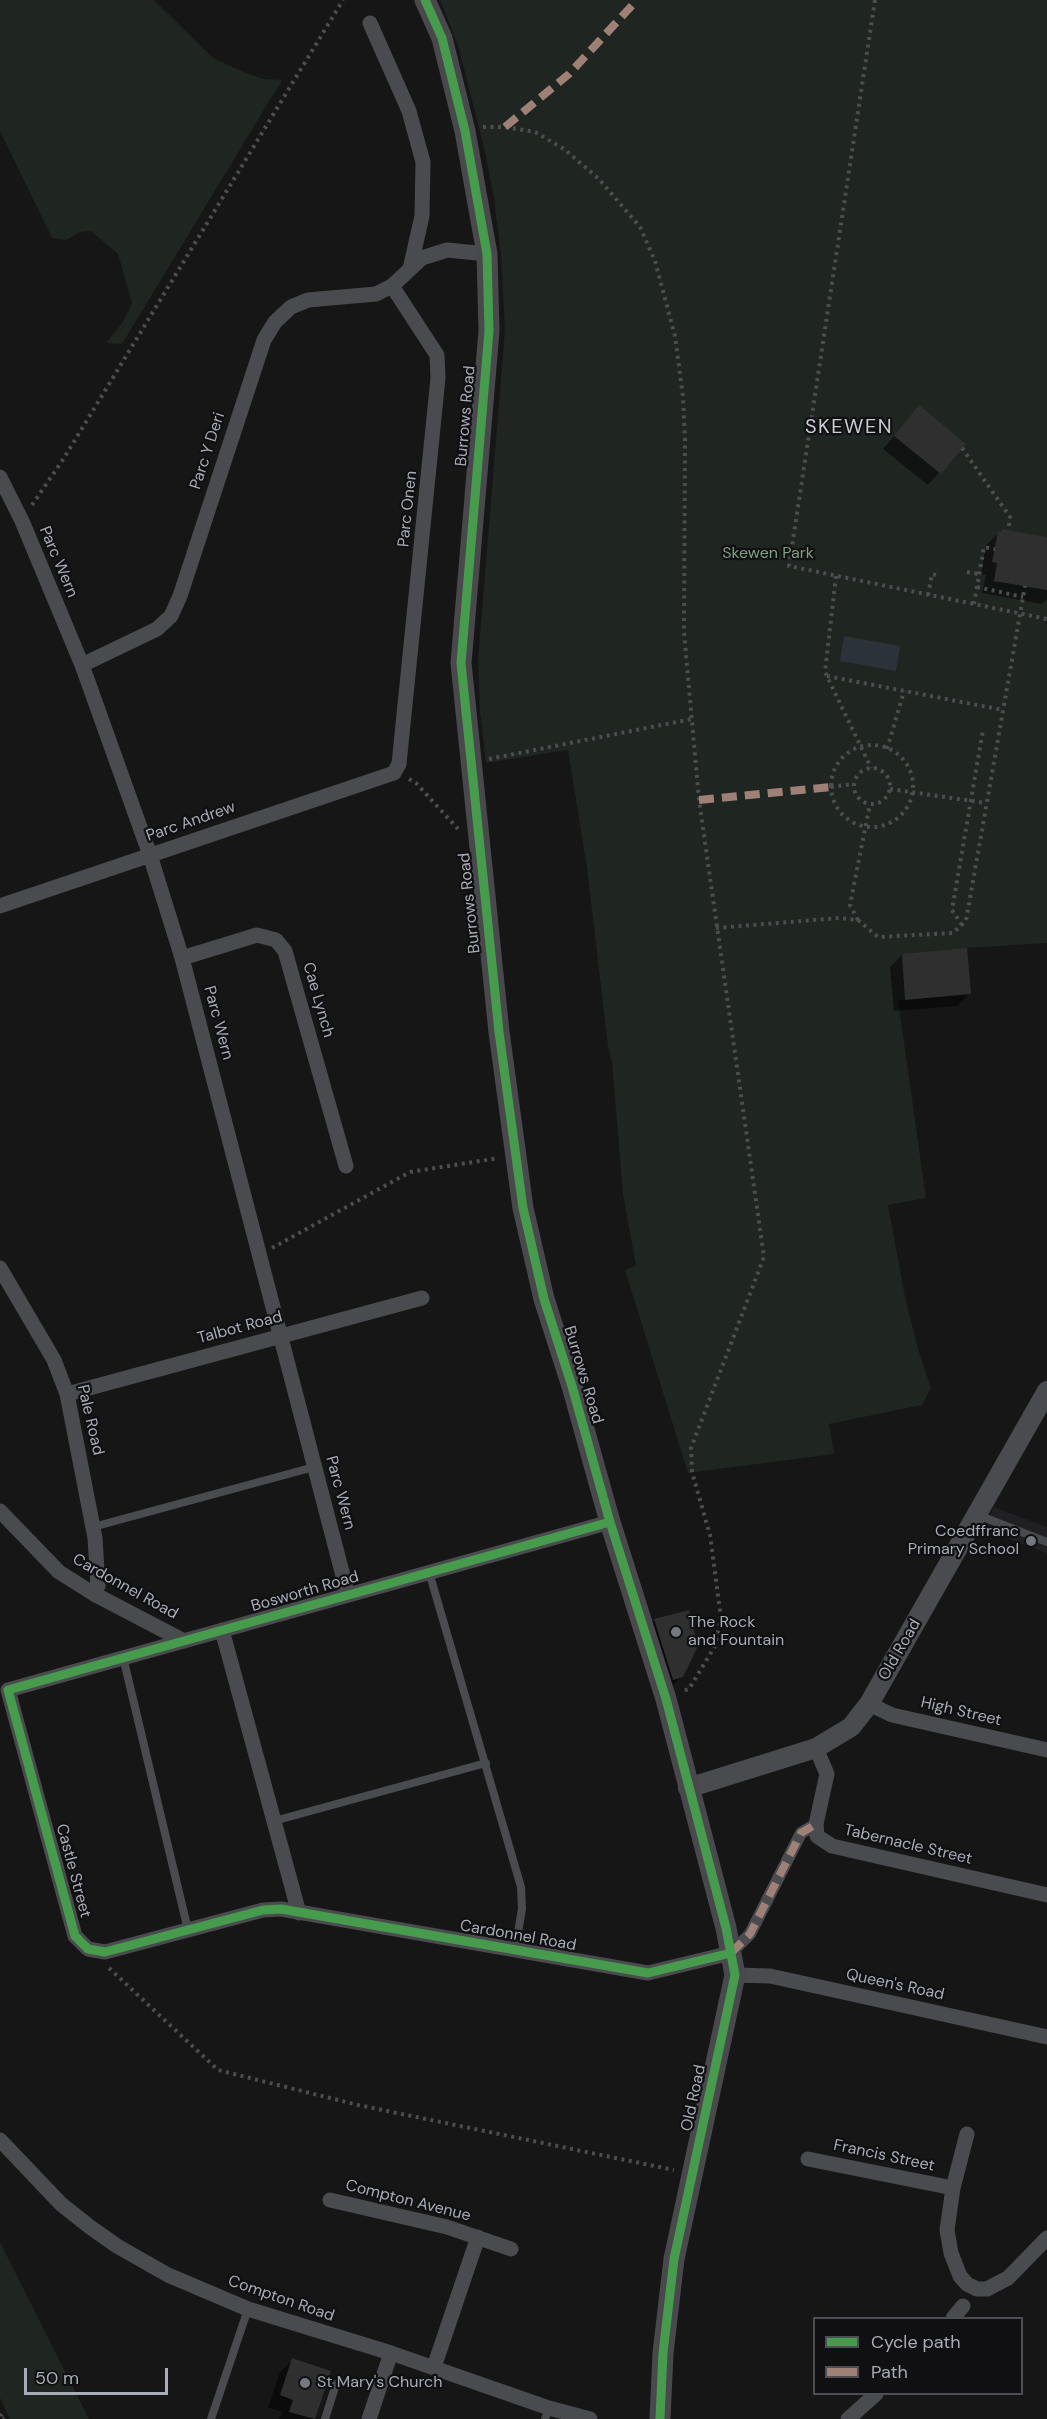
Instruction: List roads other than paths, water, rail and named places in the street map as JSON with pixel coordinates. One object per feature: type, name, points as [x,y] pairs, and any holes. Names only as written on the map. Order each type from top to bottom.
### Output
[{"type":"main road","name":"Burrows Road","points":[[425,0],[442,38],[465,131],[487,254],[489,331],[461,663],[499,1032],[523,1208],[544,1299],[572,1386],[610,1522],[666,1699],[688,1788]]},
{"type":"main road","name":"Old Road","points":[[660,2419],[667,2301],[674,2259],[735,1976],[688,1788]]},
{"type":"street","points":[[370,23],[409,111],[423,162],[422,216],[410,269]]},
{"type":"street","points":[[392,286],[422,258],[447,250],[487,254]]},
{"type":"street","name":"Parc Y Deri","points":[[82,664],[157,629],[171,616],[264,340],[275,322],[291,307],[308,300],[376,294],[392,286]]},
{"type":"street","name":"Parc Onen","points":[[392,286],[437,354],[438,378],[399,764],[394,773]]},
{"type":"street","name":"Parc Wern","points":[[1,483],[22,521],[82,664],[150,855],[182,958],[282,1334],[348,1595]]},
{"type":"street","name":"Parc Andrew","points":[[0,906],[394,773]]},
{"type":"street","name":"Cae Lynch","points":[[182,958],[257,935],[276,940],[285,951],[346,1166]]},
{"type":"street","name":"Pale Road","points":[[0,1268],[54,1360],[67,1394],[93,1527],[98,1586],[94,1594]]},
{"type":"street","name":"Talbot Road","points":[[67,1394],[422,1298]]},
{"type":"street","name":"Old Road","points":[[688,1788],[816,1748],[851,1727],[869,1704],[1047,1391]]},
{"type":"street","name":"Cardonnel Road","points":[[0,1511],[59,1572],[94,1594],[184,1641]]},
{"type":"street","name":"Bosworth Road","points":[[8,1690],[610,1522]]},
{"type":"street","points":[[188,1930],[263,1910],[281,1909],[299,1913],[222,1630]]},
{"type":"street","name":"Castle Street","points":[[8,1690],[75,1936],[88,1949],[105,1952],[188,1930]]},
{"type":"street","name":"High Street","points":[[869,1704],[892,1715],[1047,1750]]},
{"type":"street","points":[[731,1953],[750,1934],[801,1833],[816,1824],[827,1774],[816,1748]]},
{"type":"street","name":"Tabernacle Street","points":[[816,1824],[817,1836],[832,1846],[1047,1895]]},
{"type":"street","name":"Cardonnel Road","points":[[299,1913],[648,1973],[731,1953]]},
{"type":"street","name":"Queen's Road","points":[[735,1976],[770,1976],[1047,2037]]},
{"type":"street","name":"Francis Street","points":[[967,2134],[953,2188],[947,2230],[951,2253],[960,2276],[967,2284],[977,2289],[987,2289],[1008,2278],[1047,2238]]},
{"type":"street","name":"Compton Road","points":[[0,2140],[61,2204],[117,2246],[168,2275],[248,2309],[434,2367],[547,2413],[590,2419]]},
{"type":"street","name":"Francis Street","points":[[808,2159],[953,2188]]},
{"type":"street","name":"Compton Avenue","points":[[330,2200],[447,2227],[511,2249]]},
{"type":"street","name":"Compton Avenue","points":[[434,2367],[478,2237]]},
{"type":"street","points":[[955,2317],[963,2306]]},
{"type":"street","points":[[369,2419],[391,2353]]},
{"type":"street","points":[[848,2419],[875,2395]]},
{"type":"lane","points":[[93,1527],[314,1467]]},
{"type":"lane","points":[[977,1514],[1047,1542]]},
{"type":"lane","points":[[429,1572],[521,1887],[522,1909],[515,1951]]},
{"type":"lane","points":[[123,1658],[188,1930]]},
{"type":"lane","points":[[274,1821],[486,1762]]},
{"type":"lane","points":[[211,2419],[248,2309]]},
{"type":"lane","points":[[325,2419],[336,2384]]},
{"type":"place","name":"Coedffranc Primary School","points":[[1031,1541]]},
{"type":"place","name":"The Rock and Fountain","points":[[676,1632]]},
{"type":"place","name":"St Mary's Church","points":[[305,2383]]},
{"type":"district","name":"SKEWEN","points":[[849,428]]},
{"type":"park label","name":"Skewen Park","points":[[768,554]]}]
